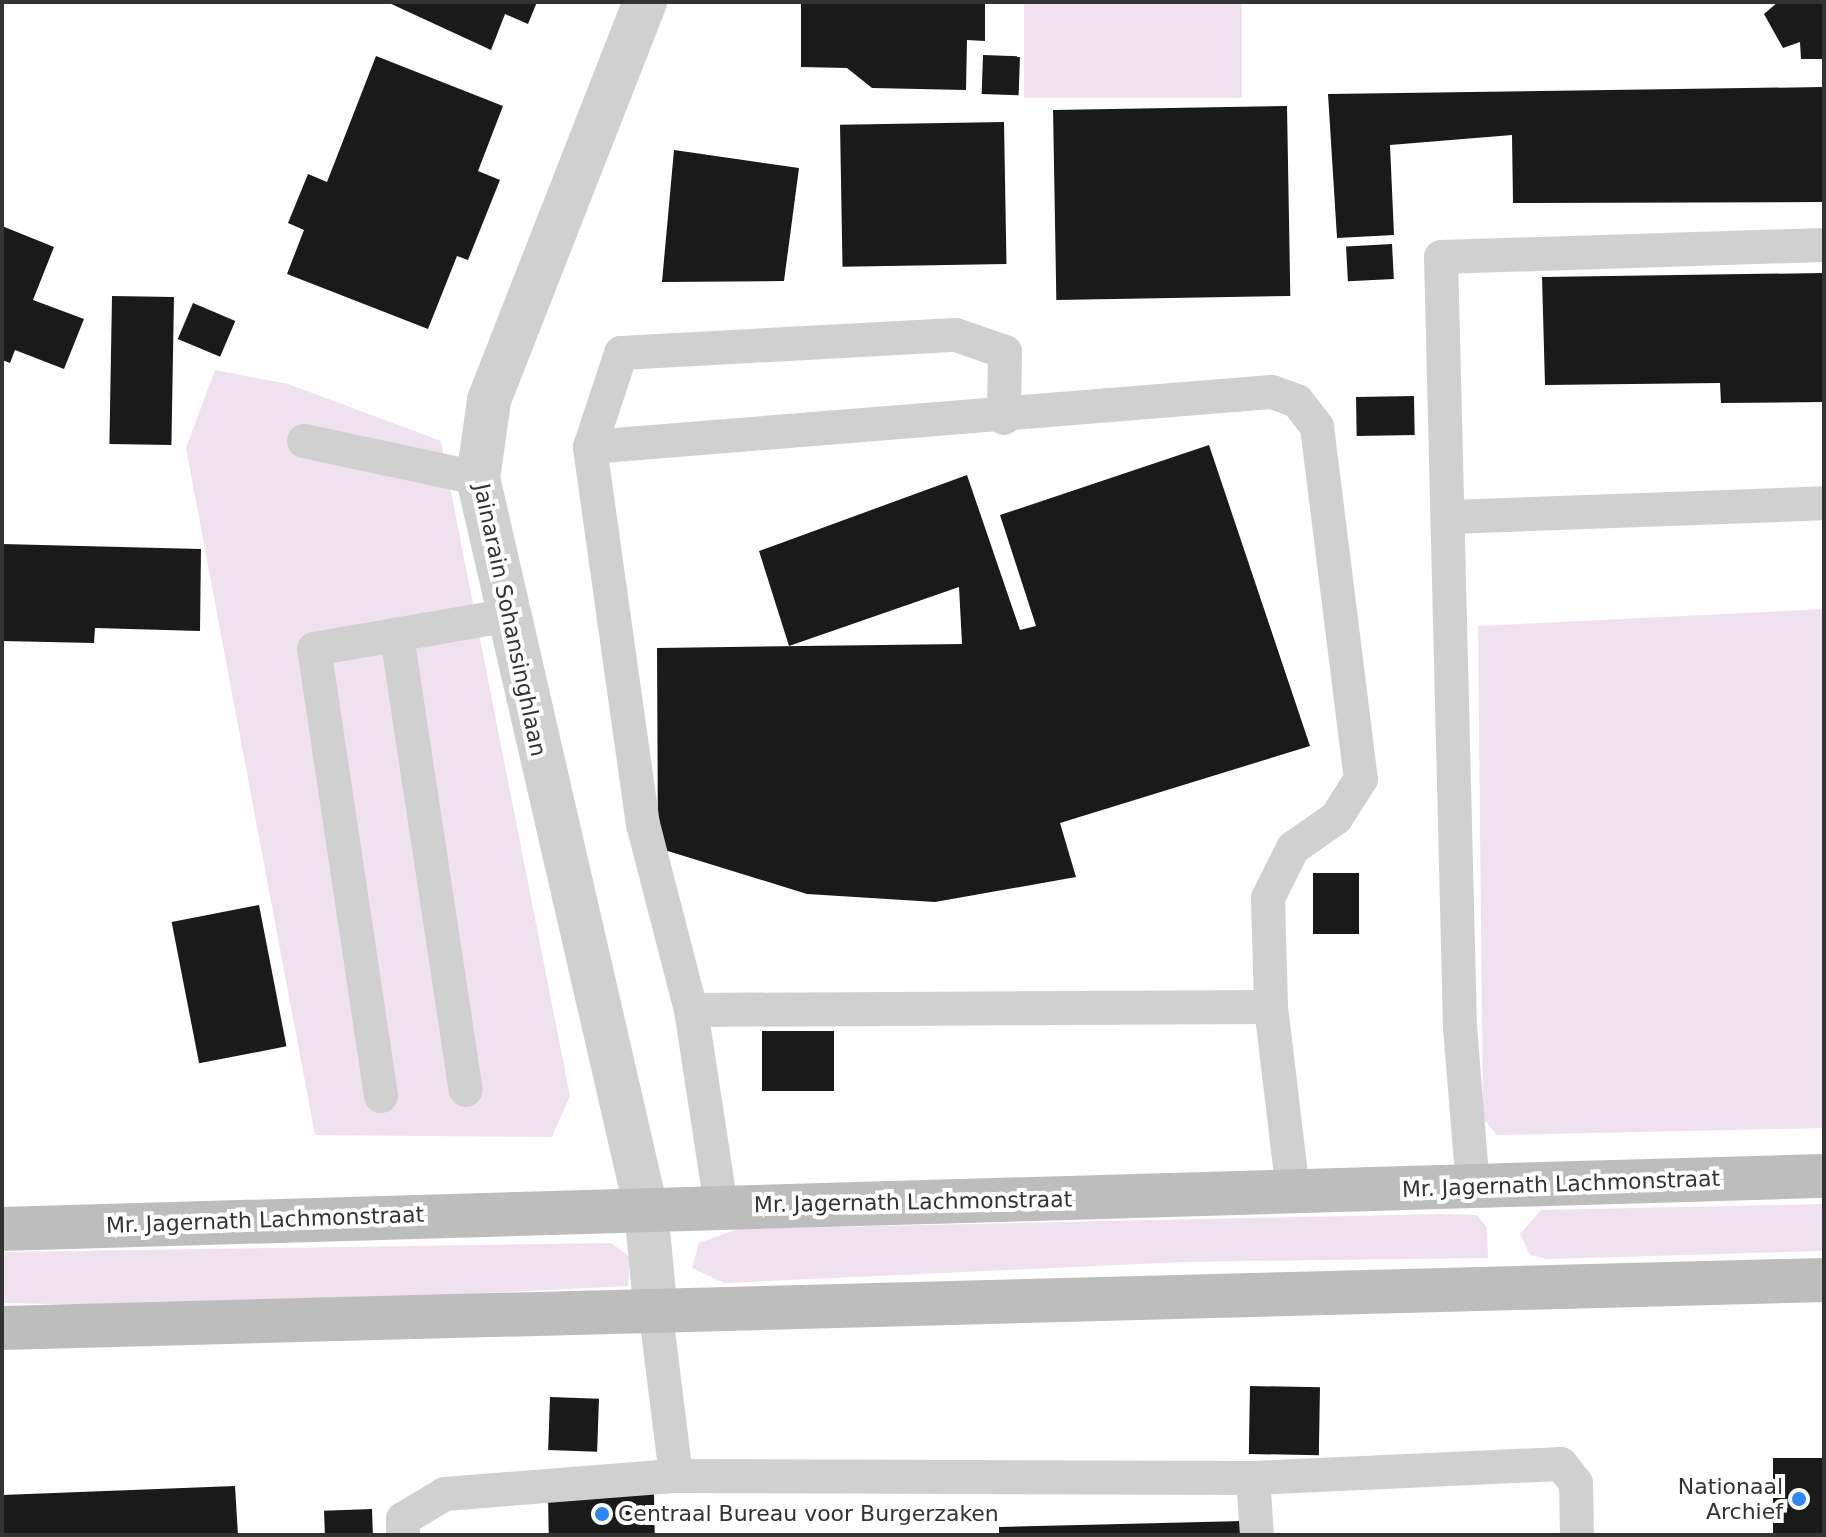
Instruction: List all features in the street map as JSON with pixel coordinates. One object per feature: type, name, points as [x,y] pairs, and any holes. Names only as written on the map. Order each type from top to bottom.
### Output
[{"type":"main road","name":"Mr. Jagernath Lachmonstraat","points":[[2,1229],[1824,1176]]},
{"type":"main road","points":[[2,1328],[656,1315],[1824,1280]]},
{"type":"street","name":"Jainarain Sohansinghlaan","points":[[645,2],[489,401],[478,478],[506,616],[646,1209],[656,1315]]},
{"type":"lane","points":[[1473,1188],[1460,1028],[1451,517],[1441,257],[1824,245]]},
{"type":"lane","points":[[721,1206],[691,1010],[643,825],[590,447],[621,353],[956,335],[1005,352],[1004,418]]},
{"type":"lane","points":[[590,447],[1004,418],[1272,392],[1297,401],[1317,427],[1361,779],[1336,818],[1293,848],[1268,898],[1271,1007],[1293,1192]]},
{"type":"lane","points":[[304,441],[478,478]]},
{"type":"lane","points":[[1451,517],[1824,503]]},
{"type":"lane","points":[[381,1096],[314,649],[506,616]]},
{"type":"lane","points":[[397,636],[466,1090]]},
{"type":"lane","points":[[691,1010],[1271,1007]]},
{"type":"lane","points":[[656,1315],[676,1476]]},
{"type":"lane","points":[[403,1535],[403,1519],[445,1494],[676,1476],[1253,1478],[1561,1464],[1576,1483],[1577,1535]]},
{"type":"lane","points":[[1253,1478],[1257,1535]]},
{"type":"shaded area","points":[[1024,2],[1242,2],[1242,98],[1024,98]]},
{"type":"shaded area","points":[[215,370],[288,384],[441,441],[570,1096],[552,1137],[315,1135],[186,448]]},
{"type":"shaded area","points":[[1824,609],[1824,1128],[1497,1135],[1483,1119],[1478,626]]},
{"type":"shaded area","points":[[1824,1204],[1824,1251],[1547,1259],[1530,1255],[1520,1234],[1541,1210]]},
{"type":"shaded area","points":[[1477,1215],[1487,1228],[1488,1258],[1183,1262],[724,1283],[692,1268],[699,1243],[737,1229]]},
{"type":"shaded area","points":[[611,1243],[630,1257],[628,1286],[206,1307],[2,1303],[2,1252]]},
{"type":"building","points":[[387,2],[537,2],[528,24],[505,14],[491,50]]},
{"type":"building","points":[[801,2],[985,2],[985,41],[967,40],[966,90],[872,88],[847,68],[801,67]]},
{"type":"building","points":[[1778,2],[1824,2],[1824,59],[1801,59],[1800,42],[1783,48],[1764,14]]},
{"type":"building","points":[[983,55],[1020,56],[1019,95],[982,94]]},
{"type":"building","points":[[376,56],[503,106],[478,171],[500,180],[468,260],[457,256],[428,329],[287,274],[304,230],[288,223],[308,174],[327,182]]},
{"type":"building","points":[[1824,87],[1824,202],[1513,203],[1512,135],[1390,145],[1394,235],[1337,238],[1328,94]]},
{"type":"building","points":[[1287,106],[1290,296],[1056,300],[1053,110]]},
{"type":"building","points":[[1004,122],[1006,264],[843,267],[840,125]]},
{"type":"building","points":[[674,150],[799,168],[784,281],[662,282]]},
{"type":"building","points":[[2,226],[54,247],[33,300],[84,319],[64,369],[15,350],[10,363],[2,360]]},
{"type":"building","points":[[1392,244],[1394,279],[1348,281],[1346,246]]},
{"type":"building","points":[[1824,273],[1824,402],[1721,403],[1720,383],[1545,385],[1542,277]]},
{"type":"building","points":[[112,296],[174,297],[171,445],[109,444]]},
{"type":"building","points":[[193,303],[235,321],[220,357],[178,339]]},
{"type":"building","points":[[1414,396],[1415,435],[1357,436],[1356,397]]},
{"type":"building","points":[[1209,445],[1310,746],[1060,823],[1076,877],[935,902],[807,894],[658,848],[657,648],[962,644],[959,587],[789,646],[759,551],[967,475],[1020,630],[1036,626],[1000,515]]},
{"type":"building","points":[[2,544],[201,549],[200,631],[95,628],[94,643],[2,641]]},
{"type":"building","points":[[1313,873],[1359,873],[1359,934],[1313,934]]},
{"type":"building","points":[[259,905],[286,1046],[199,1063],[172,922]]},
{"type":"building","points":[[762,1031],[834,1031],[834,1091],[762,1091]]},
{"type":"building","points":[[1250,1386],[1320,1387],[1319,1455],[1249,1454]]},
{"type":"building","points":[[550,1397],[599,1399],[597,1452],[548,1450]]},
{"type":"building","name":"Nationaal Archief","points":[[1773,1458],[1824,1458],[1824,1535],[1773,1535]]},
{"type":"building","points":[[235,1486],[238,1535],[2,1535],[2,1495]]},
{"type":"building","name":"Centraal Bureau voor Burgerzaken","points":[[654,1492],[655,1535],[549,1535],[548,1494]]},
{"type":"building","points":[[372,1509],[373,1535],[325,1535],[324,1511]]},
{"type":"building","name":"Centraal Bureau voor Burgerzaken","points":[[1243,1521],[1244,1535],[999,1535],[999,1527]]},
{"type":"place","name":"Nationaal Archief","points":[[1799,1499]]},
{"type":"place","name":"Centraal Bureau voor Burgerzaken","points":[[602,1514]]}]
